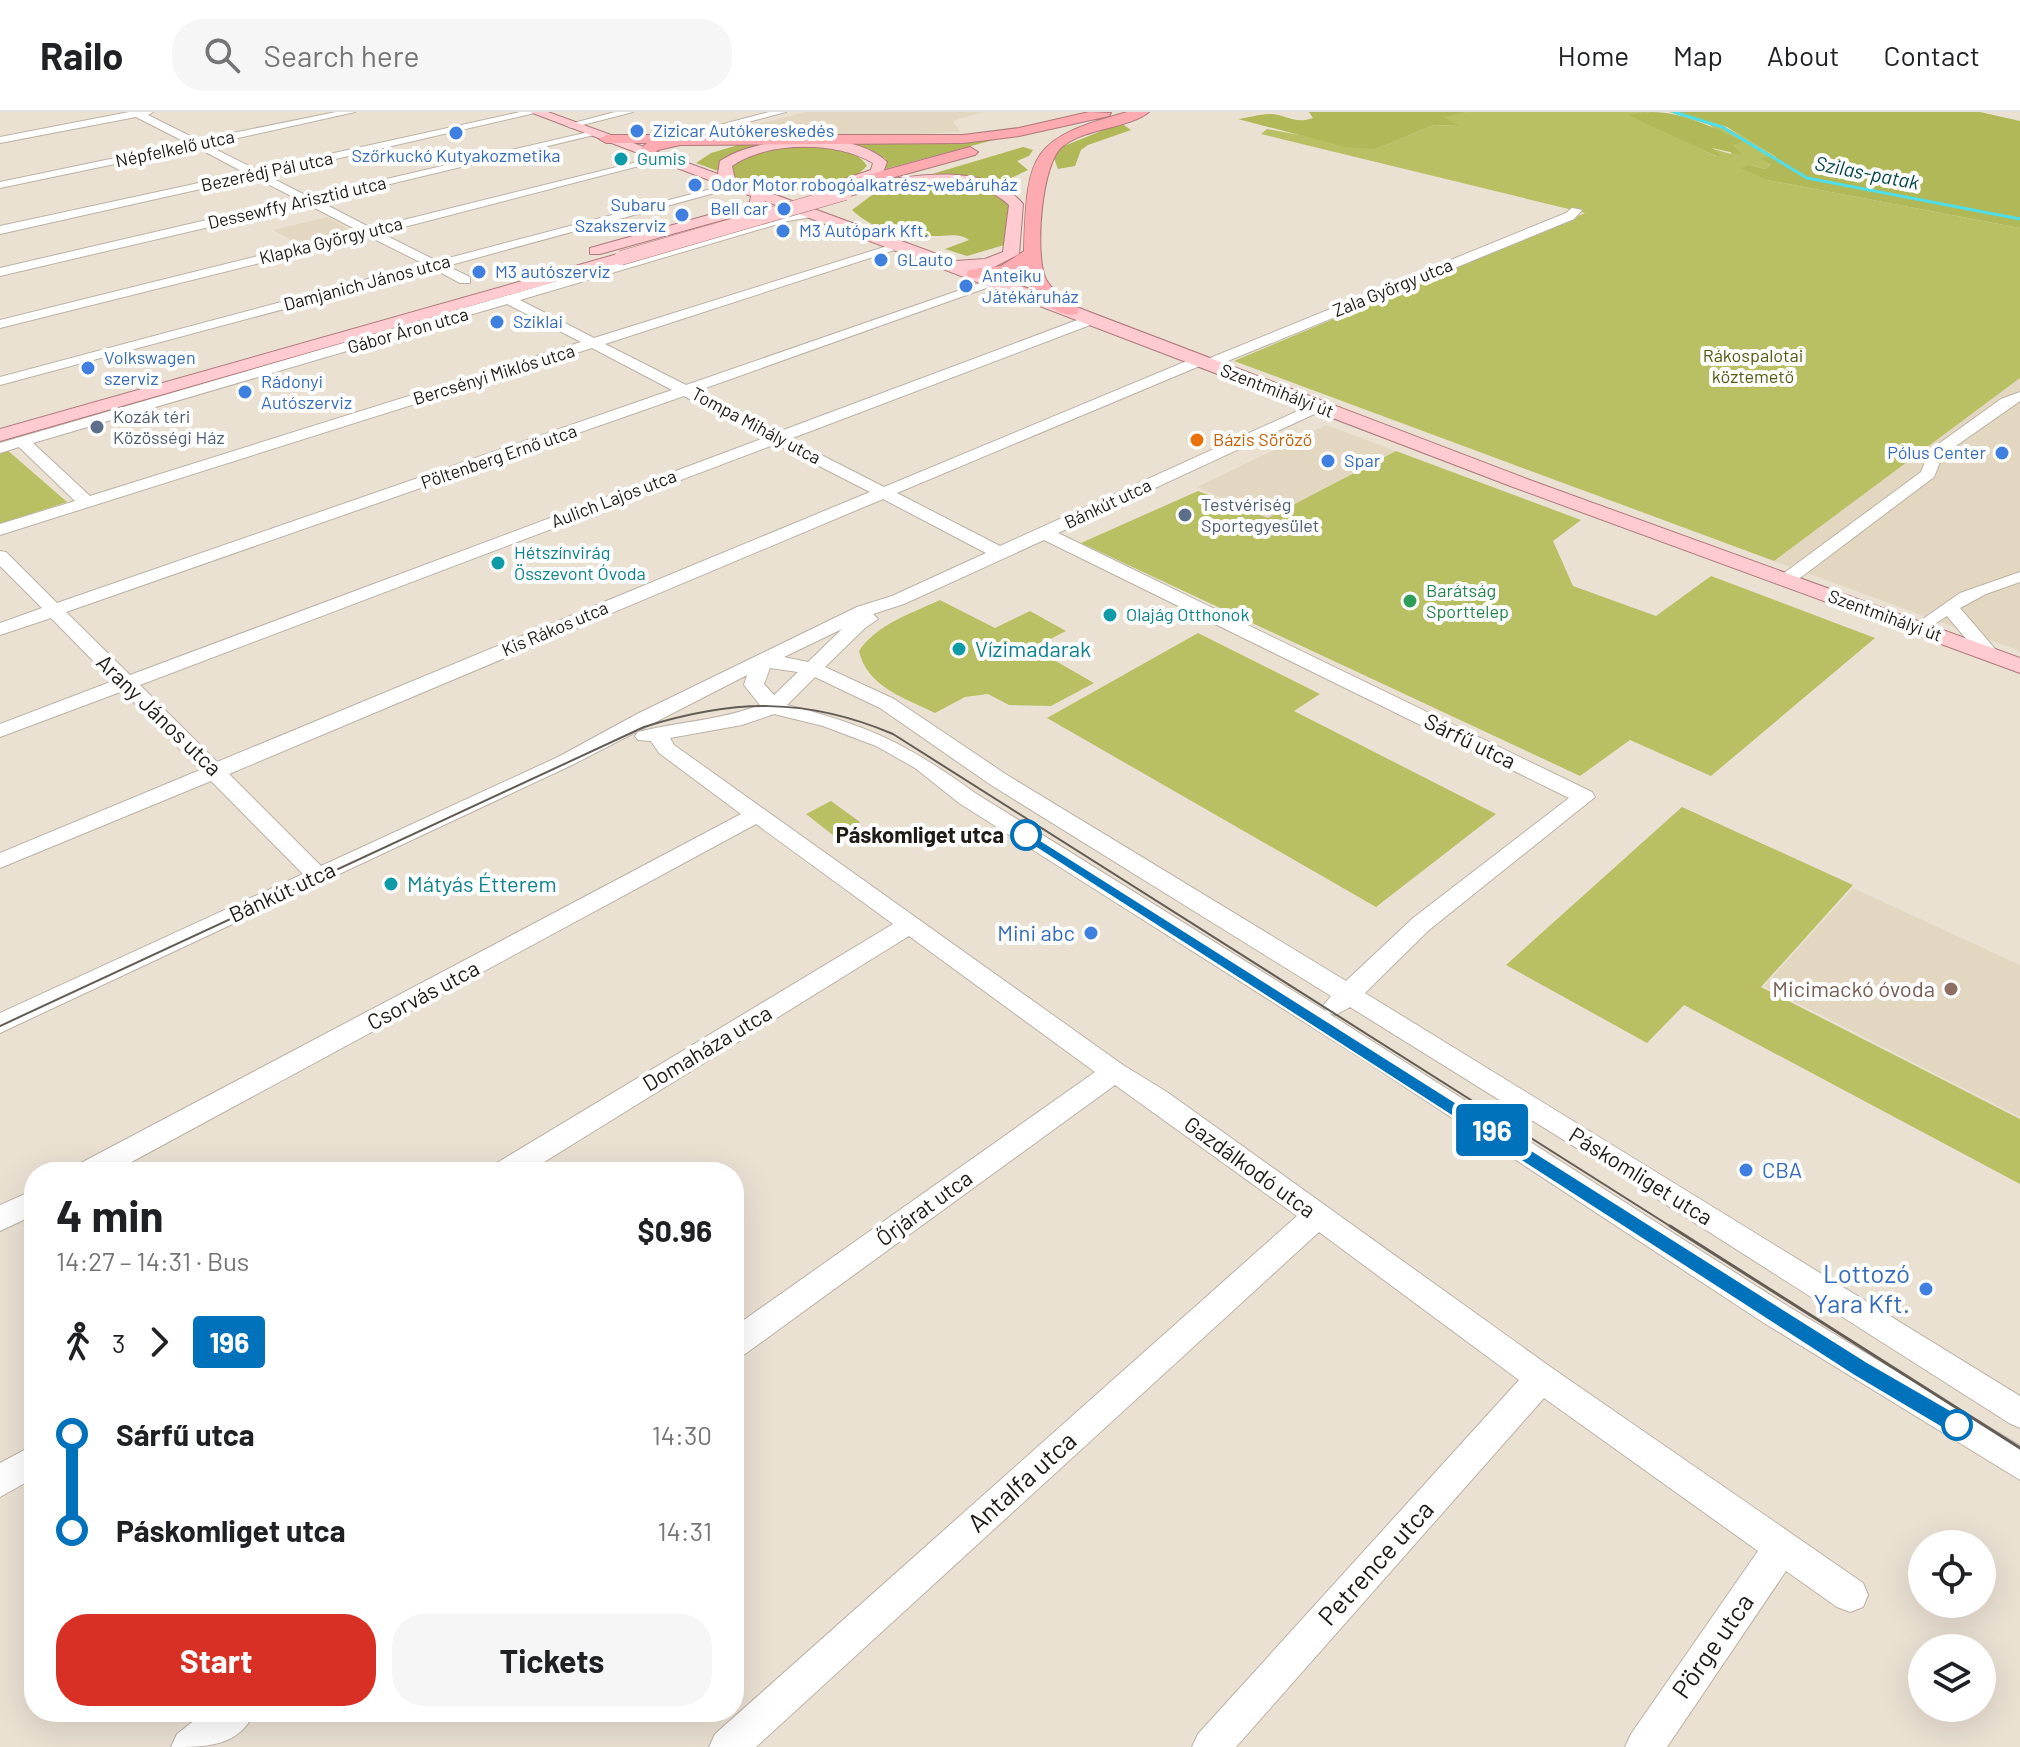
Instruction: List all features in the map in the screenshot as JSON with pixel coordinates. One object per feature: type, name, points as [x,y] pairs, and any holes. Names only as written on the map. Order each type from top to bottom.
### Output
[{"type":"highway","points":[[847,190],[1134,112]]},
{"type":"highway","points":[[1070,310],[1053,299],[1036,278],[1033,250],[1038,173],[1049,150],[1072,135],[1142,112]]},
{"type":"highway","points":[[847,190],[1106,113]]},
{"type":"highway","points":[[600,136],[728,140],[963,139],[1028,130],[1106,113]]},
{"type":"highway","points":[[644,153],[664,144],[728,140]]},
{"type":"highway","points":[[975,274],[992,274],[1012,268],[1024,261],[1033,250]]},
{"type":"main road","name":"Szentmihályi út","points":[[535,112],[997,282],[1318,407],[2020,666]]},
{"type":"main road","points":[[733,185],[725,176],[725,164],[736,156],[766,148],[839,147],[870,154],[880,162],[877,172],[847,190]]},
{"type":"main road","points":[[0,435],[368,326],[847,190],[901,182],[949,180],[983,185],[1012,197],[1016,204],[1014,248],[1008,257],[988,264],[949,264]]},
{"type":"main road","points":[[368,326],[475,285],[746,209],[757,204],[758,195]]},
{"type":"main road","points":[[0,425],[368,326],[561,284]]},
{"type":"street","name":"Népfelkelő utca","points":[[0,185],[350,112]]},
{"type":"street","name":"Bezerédj Pál utca","points":[[0,230],[535,112]]},
{"type":"street","points":[[571,125],[628,112]]},
{"type":"street","points":[[687,135],[781,112]]},
{"type":"street","points":[[0,140],[140,113],[465,280]]},
{"type":"street","name":"Dessewffy Arisztid utca","points":[[0,272],[311,199],[600,136]]},
{"type":"street","name":"Klapka György utca","points":[[0,324],[661,159]]},
{"type":"street","name":"Damjanich János utca","points":[[0,381],[733,185]]},
{"type":"street","name":"Zala György utca","points":[[1204,363],[1576,210]]},
{"type":"street","name":"Gábor Áron utca","points":[[0,448],[787,218],[816,215]]},
{"type":"street","name":"Bercsényi Miklós utca","points":[[0,530],[901,246]]},
{"type":"street","name":"Pöltenberg Ernő utca","points":[[0,629],[997,282]]},
{"type":"street","name":"Tompa Mihály utca","points":[[511,301],[1000,553]]},
{"type":"street","name":"Aulich Lajos utca","points":[[0,731],[1093,319]]},
{"type":"street","name":"Kis Rákos utca","points":[[0,861],[882,493],[1204,363]]},
{"type":"street","points":[[1786,580],[1928,474],[1936,453],[2006,402],[2020,396]]},
{"type":"street","name":"Bánkút utca","points":[[565,761],[657,733],[742,719],[773,707],[858,624],[898,600],[1318,407]]},
{"type":"street","points":[[22,442],[87,503]]},
{"type":"street","name":"Sárfű utca","points":[[1044,533],[1584,797],[1421,924],[1348,997],[1318,1020]]},
{"type":"street","name":"Arany János utca","points":[[0,556],[317,875]]},
{"type":"street","points":[[1919,628],[1993,583],[2020,577]]},
{"type":"street","name":"Bánkút utca","points":[[0,1024],[565,761],[644,718],[864,611],[898,600]]},
{"type":"street","points":[[1950,608],[1989,654]]},
{"type":"street","points":[[847,636],[841,658],[843,665],[866,694]]},
{"type":"street","points":[[762,661],[754,685],[773,707]]},
{"type":"street","name":"Páskomliget utca","points":[[762,661],[815,668],[933,733],[999,780],[1348,997],[1617,1159],[2020,1413]]},
{"type":"street","name":"Páskomliget utca","points":[[773,707],[861,732],[909,755],[967,798],[1860,1369],[2020,1465]]},
{"type":"street","name":"Páskomliget utca","points":[[710,722],[794,728],[909,755]]},
{"type":"street","name":"Gazdálkodó utca","points":[[657,733],[666,749],[756,815],[1114,1072],[1157,1099],[1541,1378],[1783,1545],[1850,1595]]},
{"type":"street","name":"Csorvás utca","points":[[108,1162],[756,815]]},
{"type":"street","name":"Domaháza utca","points":[[521,1162],[909,925]]},
{"type":"street","name":"Őrjárat utca","points":[[744,1337],[1114,1072]]},
{"type":"street","points":[[0,1219],[24,1206]]},
{"type":"street","name":"Antalfa utca","points":[[728,1747],[1317,1216]]},
{"type":"street","name":"Petrence utca","points":[[1211,1747],[1541,1378]]},
{"type":"street","points":[[0,1481],[24,1466]]},
{"type":"street","name":"Pörge utca","points":[[1644,1747],[1783,1545]]},
{"type":"street","points":[[190,1747],[223,1722]]},
{"type":"shaded area","points":[[806,112],[984,112],[953,121],[960,132],[903,135],[720,133]]},
{"type":"shaded area","points":[[328,217],[352,232],[300,245],[273,230]]},
{"type":"shaded area","points":[[2020,378],[2020,651],[1774,561],[1924,449]]},
{"type":"shaded area","points":[[1326,425],[1396,451],[1268,518],[1197,487]]},
{"type":"shaded area","points":[[1853,888],[2020,965],[2020,1117],[1764,986]]},
{"type":"green space","points":[[1309,112],[1467,112],[1445,117],[1459,126],[1434,125],[1376,149],[1345,147],[1238,119],[1270,114],[1306,120],[1313,118]]},
{"type":"green space","name":"Rákospalotai köztemető","points":[[1467,112],[1651,112],[1633,115],[1717,157],[1710,148],[1731,154],[1732,145],[1710,125],[1669,112],[1684,113],[1712,121],[1777,158],[1765,169],[1750,165],[1767,180],[2020,228],[2020,378],[1774,561],[1234,361],[1585,213],[1261,134],[1267,129],[1376,149],[1434,125],[1457,126],[1444,116]]},
{"type":"green space","points":[[1651,112],[1687,118],[1743,141],[1733,145],[1743,155],[1712,148],[1719,154],[1718,157],[1628,115]]},
{"type":"green space","points":[[1678,112],[1980,112],[2020,121],[2020,228],[1767,180],[1741,168],[1750,165],[1765,169],[1771,164],[1760,158],[1776,157],[1727,127]]},
{"type":"green space","points":[[1121,123],[1131,130],[1088,145],[1081,150],[1075,166],[1058,169],[1054,158],[1059,148]]},
{"type":"green space","points":[[1001,138],[885,169],[886,159],[871,151],[828,143],[809,143]]},
{"type":"green space","points":[[796,143],[734,155],[719,163],[718,171],[696,163],[711,153],[738,145]]},
{"type":"green space","points":[[794,147],[844,150],[867,166],[857,175],[788,195],[732,176],[730,169],[750,154]]},
{"type":"green space","points":[[1023,147],[1033,150],[1029,156],[1017,161],[1028,170],[994,186],[922,177]]},
{"type":"green space","points":[[932,182],[983,187],[1012,203],[1011,243],[967,256],[945,249],[969,240],[965,238],[893,232],[872,224],[852,210],[880,189]]},
{"type":"green space","points":[[6,449],[67,502],[0,524],[0,451]]},
{"type":"green space","name":"Barátság Sporttelep","points":[[1396,451],[1581,520],[1553,541],[1573,586],[1656,616],[1711,576],[1875,638],[1711,776],[1630,740],[1580,776],[1081,543],[1198,491],[1268,518]]},
{"type":"green space","points":[[940,600],[995,628],[1030,611],[1066,631],[1033,648],[1094,683],[1051,706],[1009,705],[988,694],[965,697],[935,713],[900,696],[870,674],[859,651],[885,626]]},
{"type":"green space","points":[[1198,633],[1320,694],[1294,711],[1496,814],[1376,907],[1047,718]]},
{"type":"green space","points":[[831,801],[860,822],[834,836],[806,814]]},
{"type":"green space","points":[[1682,807],[1853,885],[1761,987],[2020,1119],[2020,1184],[1684,1005],[1647,1043],[1506,965]]},
{"type":"waterway","name":"Szilas-patak","points":[[1674,112],[1722,127],[1807,178],[2020,219]]},
{"type":"tram line","points":[[0,1026],[644,727],[708,711],[739,707],[799,708],[830,713],[893,734],[1673,1228]]},
{"type":"tram line","points":[[1670,1226],[2020,1448]]},
{"type":"bus line","name":"196","points":[[1026,835],[1504,1138],[1860,1369],[1957,1425]]},
{"type":"place","name":"Zizicar Autókereskedés","points":[[637,131]]},
{"type":"place","name":"Szőrkuckó Kutyakozmetika","points":[[456,133]]},
{"type":"place","name":"Gumis","points":[[621,159]]},
{"type":"place","name":"Odor Motor robogóalkatrész-webáruház","points":[[695,185]]},
{"type":"place","name":"Bell car","points":[[784,209]]},
{"type":"place","name":"Subaru Szakszerviz","points":[[682,215]]},
{"type":"place","name":"M3 Autópark Kft.","points":[[783,231]]},
{"type":"place","name":"GLauto","points":[[881,260]]},
{"type":"place","name":"M3 autószerviz","points":[[479,272]]},
{"type":"place","name":"Anteiku Játékáruház","points":[[966,286]]},
{"type":"place","name":"Sziklai","points":[[497,322]]},
{"type":"place","name":"Volkswagen szerviz","points":[[88,368]]},
{"type":"place","name":"Rádonyi Autószerviz","points":[[245,392]]},
{"type":"place","name":"Kozák téri Közösségi Ház","points":[[97,427]]},
{"type":"place","name":"Bázis Söröző","points":[[1197,440]]},
{"type":"place","name":"Pólus Center","points":[[2002,453]]},
{"type":"place","name":"Spar","points":[[1328,461]]},
{"type":"place","name":"Testvériség Sportegyesület","points":[[1185,515]]},
{"type":"place","name":"Hétszínvirág Összevont Óvoda","points":[[498,563]]},
{"type":"place","name":"Barátság Sporttelep","points":[[1410,601]]},
{"type":"place","name":"Olajág Otthonok","points":[[1110,615]]},
{"type":"place","name":"Vízimadarak","points":[[959,649]]},
{"type":"place","name":"Páskomliget utca","points":[[1026,835]]},
{"type":"place","name":"Mátyás Étterem","points":[[391,884]]},
{"type":"place","name":"Mini abc","points":[[1091,933]]},
{"type":"place","name":"Micimackó óvoda","points":[[1951,989]]},
{"type":"place","name":"CBA","points":[[1746,1170]]},
{"type":"place","name":"Lottozó Yara Kft.","points":[[1926,1289]]}]
